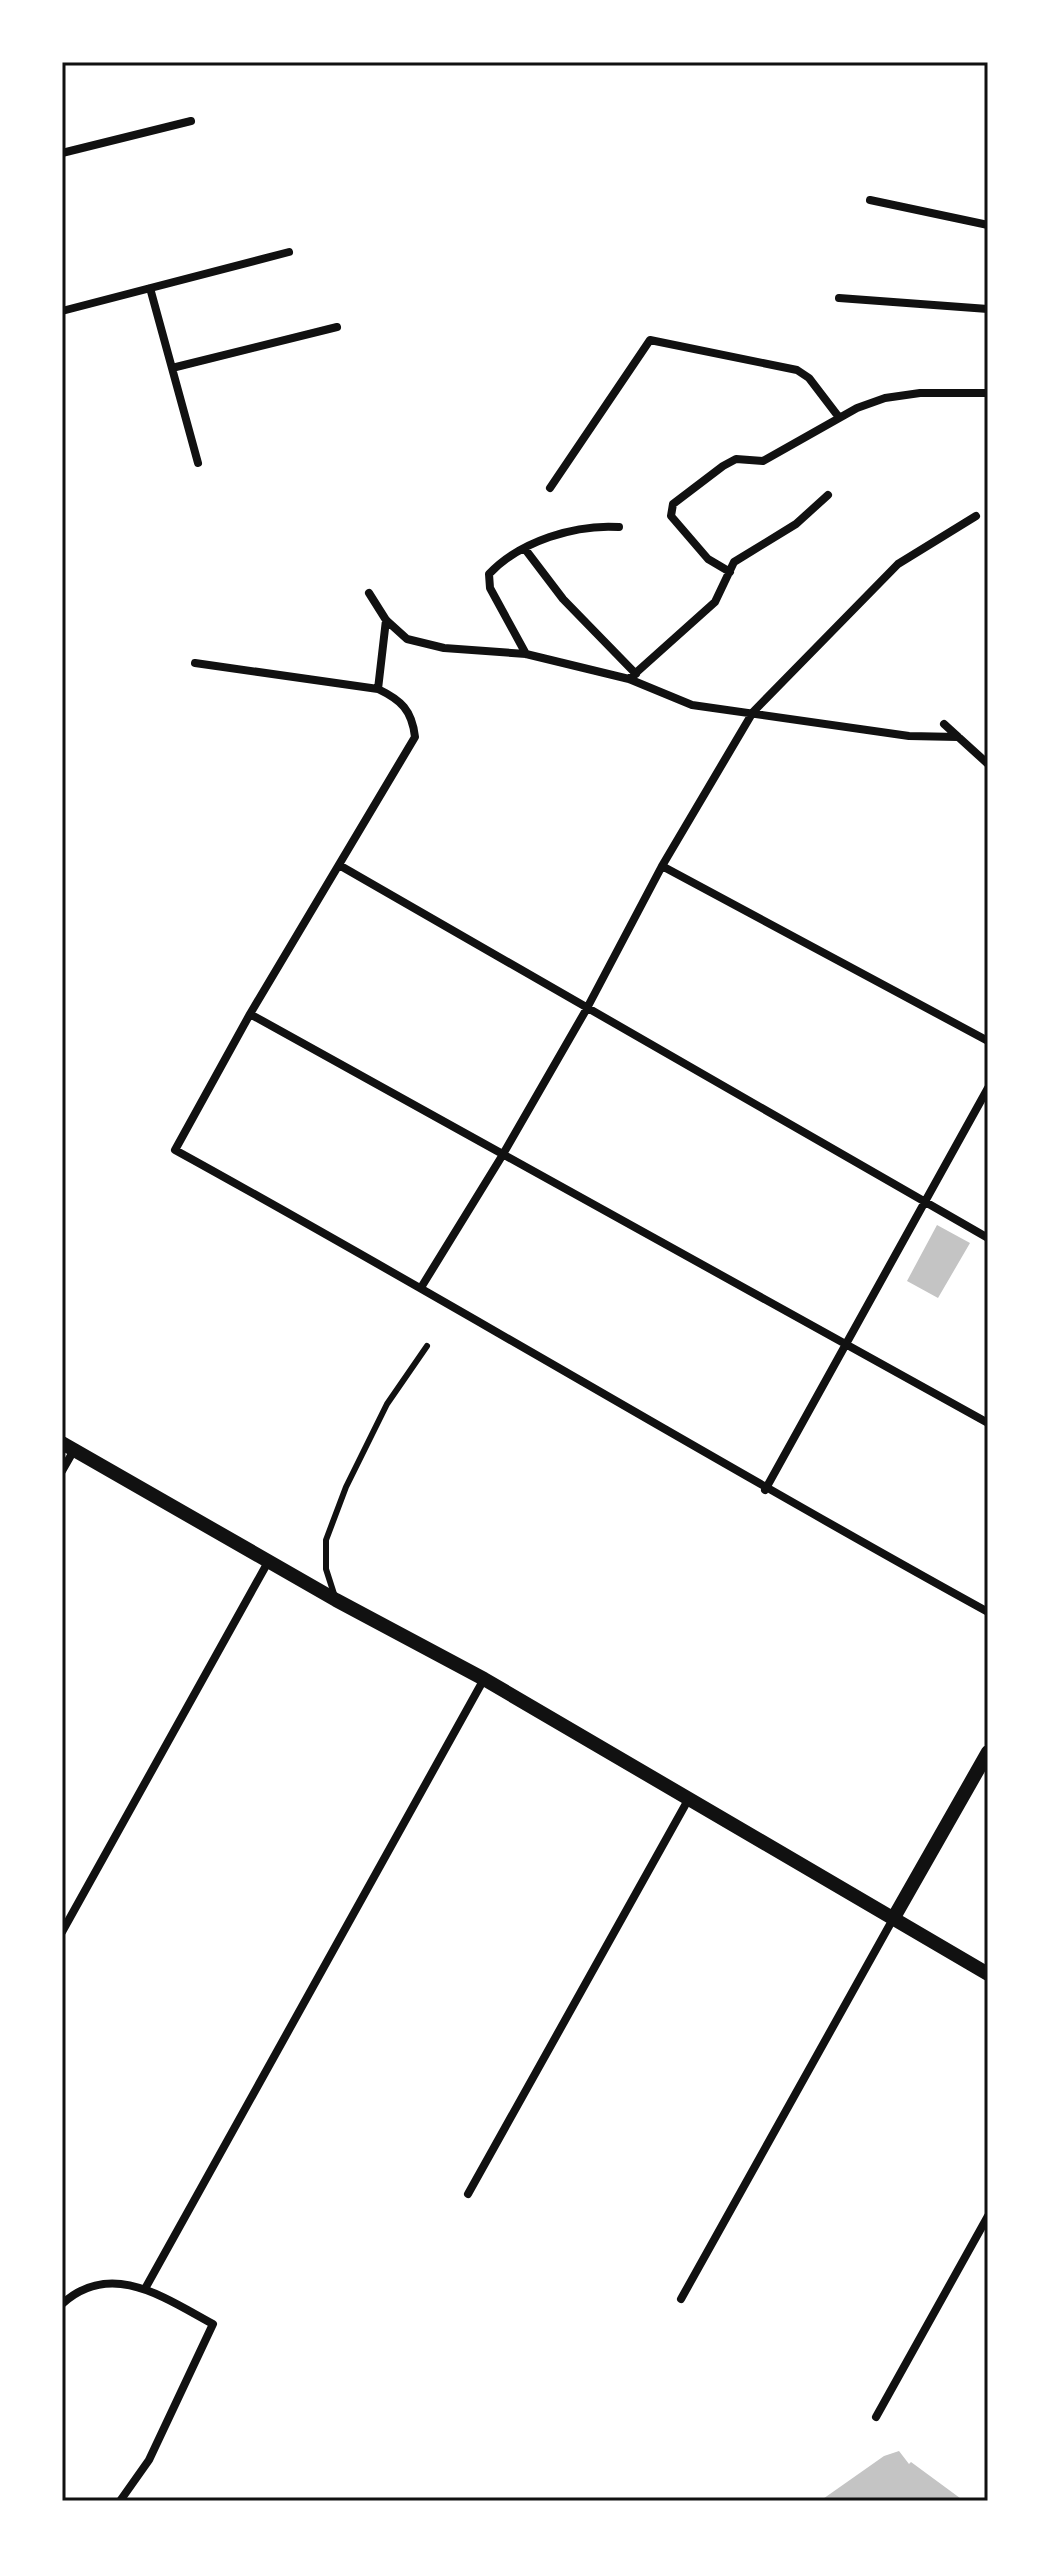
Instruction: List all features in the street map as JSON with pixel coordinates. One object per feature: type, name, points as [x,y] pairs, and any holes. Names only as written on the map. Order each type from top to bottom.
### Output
[{"type":"street","points":[[62,153],[191,121]]},
{"type":"street","points":[[870,200],[988,225]]},
{"type":"street","points":[[62,311],[289,252]]},
{"type":"street","points":[[150,288],[198,463]]},
{"type":"street","points":[[839,298],[988,309]]},
{"type":"street","points":[[172,368],[337,327]]},
{"type":"street","points":[[550,488],[650,340],[797,370],[809,378],[838,416]]},
{"type":"street","points":[[730,572],[708,559],[671,516],[673,504],[723,466],[736,459],[763,461],[838,416],[885,398],[920,393],[988,393]]},
{"type":"street","points":[[632,677],[715,602],[734,562],[796,524],[828,495]]},
{"type":"street","points":[[422,1286],[502,1156],[586,1010],[662,866],[753,712],[898,564],[976,516]]},
{"type":"street","points":[[526,654],[490,588],[489,574],[525,549],[563,532],[598,526],[619,527]]},
{"type":"street","points":[[525,549],[563,599],[632,677]]},
{"type":"street","points":[[369,593],[386,620],[407,639],[444,648],[526,654],[632,677],[692,705],[909,736],[958,737]]},
{"type":"street","points":[[378,689],[386,620]]},
{"type":"street","points":[[195,663],[378,689],[399,699],[410,712],[415,737],[250,1014],[175,1150],[422,1286],[765,1490],[988,1612]]},
{"type":"street","points":[[944,724],[988,764]]},
{"type":"street","points":[[339,865],[586,1010],[926,1200],[988,1238]]},
{"type":"street","points":[[662,866],[988,1041]]},
{"type":"street","points":[[250,1014],[502,1156],[847,1342],[988,1423]]},
{"type":"street","points":[[765,1490],[988,1088]]},
{"type":"street","points":[[62,1471],[68,1446],[268,1562],[484,1679],[988,1974]]},
{"type":"street","points":[[62,1932],[268,1562]]},
{"type":"street","points":[[146,2287],[484,1679]]},
{"type":"street","points":[[681,2299],[988,1752]]},
{"type":"street","points":[[468,2194],[688,1800]]},
{"type":"street","points":[[876,2417],[988,2216]]},
{"type":"street","points":[[62,2304],[78,2289],[95,2283],[146,2287],[213,2324],[149,2460],[120,2501]]},
{"type":"lane","points":[[336,1600],[326,1569],[326,1540],[346,1487],[387,1404],[427,1346]]},
{"type":"building","points":[[937,1225],[970,1243],[938,1298],[907,1281]]},
{"type":"building","points":[[899,2451],[909,2464],[911,2462],[964,2501],[820,2501],[884,2456]]}]
